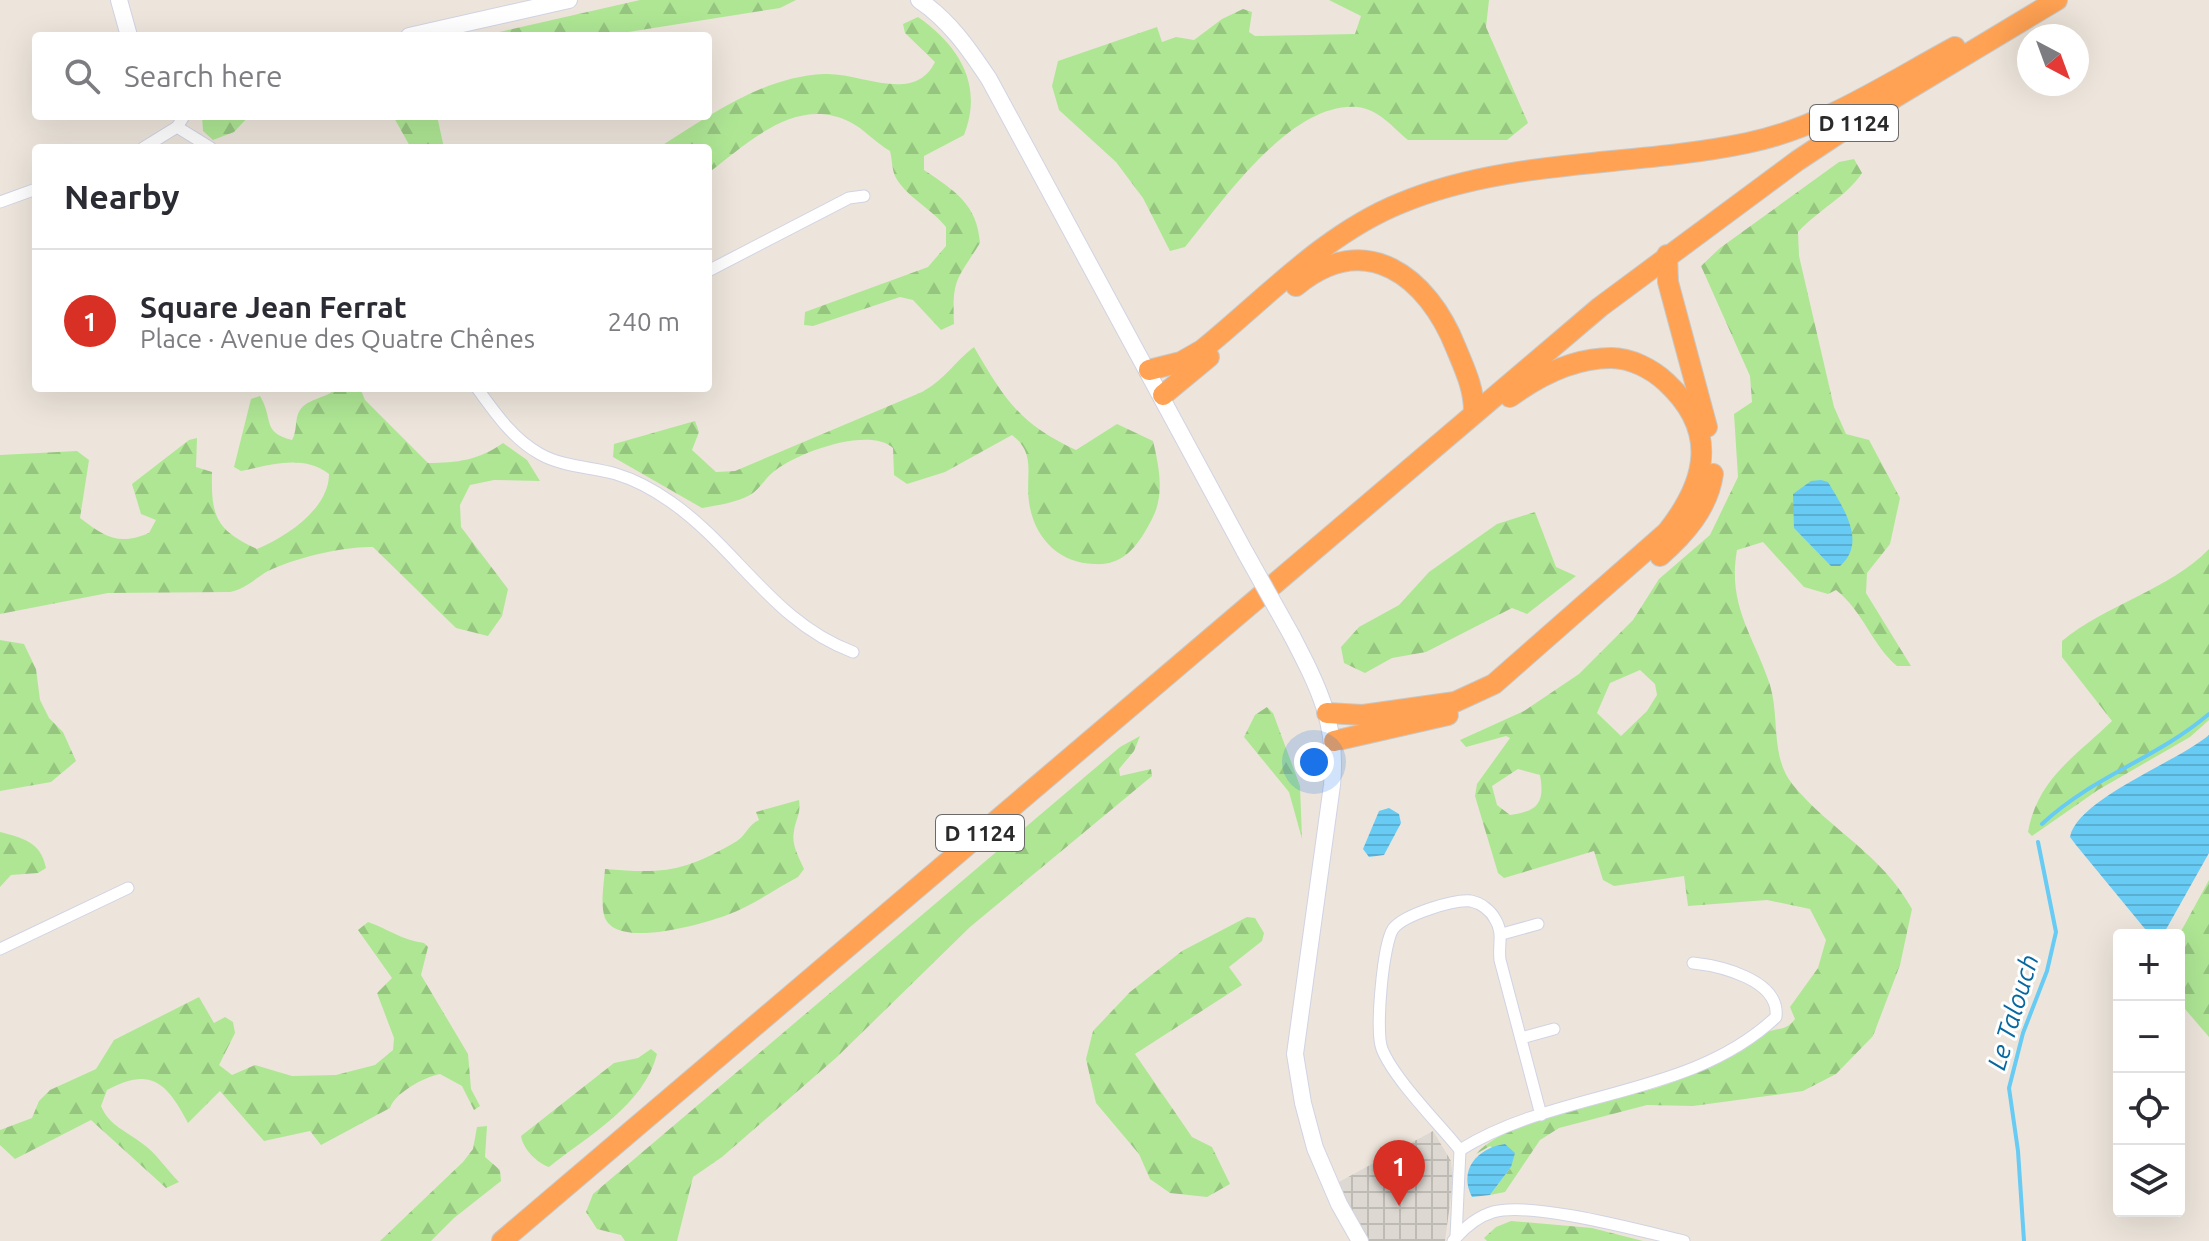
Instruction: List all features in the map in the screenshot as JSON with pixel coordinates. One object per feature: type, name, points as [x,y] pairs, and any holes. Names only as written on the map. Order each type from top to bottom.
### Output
[{"type":"highway","points":[[1149,370],[1181,362],[1202,350],[1327,245],[1398,204],[1481,178],[1713,149],[1791,131],[1830,115],[2019,11],[2053,2]]},
{"type":"highway","name":"D 1124","points":[[502,1241],[1466,419],[1667,255],[1874,110],[2053,2]]},
{"type":"highway","points":[[1334,741],[1454,714],[1485,702],[1512,686],[1683,535],[1704,504],[1713,478],[1712,448],[1668,282],[1667,255]]},
{"type":"highway","points":[[1163,395],[1302,281],[1321,269],[1359,260],[1391,268],[1408,277],[1432,300],[1443,317],[1473,389],[1466,419],[1482,419],[1533,380],[1574,362],[1614,357],[1652,369],[1682,396],[1695,419],[1703,444],[1700,476],[1687,507],[1667,532],[1494,684],[1455,702],[1363,715],[1327,713]]},
{"type":"street","points":[[119,0],[128,32]]},
{"type":"street","points":[[427,32],[569,0]]},
{"type":"street","points":[[919,0],[934,10],[967,46],[989,79],[1163,395],[1323,697],[1334,741],[1332,785],[1295,1054],[1315,1148],[1339,1204],[1360,1241]]},
{"type":"street","points":[[149,144],[177,127],[181,120]]},
{"type":"street","points":[[177,127],[205,144]]},
{"type":"street","points":[[0,202],[32,190]]},
{"type":"street","points":[[712,269],[849,198],[864,196]]},
{"type":"street","points":[[480,392],[526,445],[542,455],[616,474],[655,491],[690,517],[789,617],[814,634],[853,652]]},
{"type":"street","points":[[0,949],[128,888]]},
{"type":"street","points":[[1454,1239],[1460,1150],[1383,1050],[1379,1026],[1389,937],[1400,921],[1410,915],[1470,901],[1489,911],[1502,934],[1500,960],[1541,1115]]},
{"type":"street","points":[[1502,934],[1538,924]]},
{"type":"street","points":[[1460,1150],[1497,1129],[1656,1082],[1707,1062],[1776,1017],[1777,1007],[1771,998],[1748,978],[1719,965],[1693,963]]},
{"type":"street","points":[[1521,1038],[1554,1029]]},
{"type":"street","points":[[1454,1239],[1480,1217],[1510,1210],[1593,1220],[1684,1241]]},
{"type":"green space","points":[[640,0],[796,0],[780,8],[628,32],[500,32]]},
{"type":"green space","points":[[1329,0],[1489,0],[1486,27],[1528,123],[1507,140],[1408,140],[1385,119],[1365,108],[1332,110],[1307,120],[1283,137],[1238,181],[1185,247],[1170,251],[1143,198],[1116,162],[1059,110],[1052,86],[1058,61],[1157,27],[1162,42],[1176,37],[1194,40],[1222,19],[1243,9],[1252,12],[1249,32],[1255,36],[1355,34],[1361,16]]},
{"type":"green space","points":[[918,17],[932,28],[955,53],[969,83],[971,99],[964,135],[924,156],[924,170],[962,200],[969,208],[978,230],[980,243],[955,288],[954,324],[941,330],[913,300],[900,297],[813,326],[804,325],[805,312],[928,267],[946,246],[946,227],[899,183],[890,151],[850,122],[830,115],[811,114],[774,126],[712,170],[712,144],[664,144],[703,120],[712,120],[712,114],[737,100],[779,82],[824,74],[886,83],[914,82],[926,75],[935,62],[905,33],[903,24]]},
{"type":"green space","points":[[202,120],[245,120],[234,132],[213,140],[203,131]]},
{"type":"green space","points":[[395,120],[438,120],[443,144],[409,144]]},
{"type":"green space","points":[[1854,159],[1862,173],[1798,232],[1799,256],[1834,407],[1846,434],[1869,440],[1900,498],[1890,544],[1867,573],[1866,593],[1911,666],[1897,666],[1888,658],[1853,608],[1836,590],[1828,594],[1804,587],[1763,542],[1737,550],[1736,588],[1744,620],[1770,685],[1778,750],[1786,774],[1823,816],[1886,872],[1912,909],[1900,965],[1873,1036],[1836,1074],[1803,1091],[1693,1106],[1647,1105],[1559,1128],[1540,1140],[1505,1192],[1490,1195],[1511,1167],[1490,1146],[1476,1154],[1491,1141],[1512,1130],[1564,1112],[1678,1080],[1768,1032],[1788,1026],[1795,1019],[1790,1007],[1818,968],[1826,940],[1810,909],[1767,900],[1688,906],[1684,876],[1614,886],[1603,880],[1594,851],[1504,878],[1498,873],[1475,796],[1477,784],[1510,738],[1506,736],[1466,747],[1460,740],[1524,711],[1579,674],[1633,620],[1659,579],[1710,535],[1738,477],[1734,414],[1752,402],[1750,376],[1701,266],[1720,248],[1839,162]],"holes":[[[1640,670],[1655,684],[1657,695],[1647,711],[1621,736],[1597,713],[1610,683]],[[1518,769],[1540,775],[1540,799],[1533,808],[1510,815],[1497,805],[1492,786]]]},
{"type":"green space","points":[[974,347],[1015,408],[1056,440],[1076,450],[1117,424],[1153,441],[1160,480],[1156,510],[1130,552],[1105,564],[1094,564],[1070,559],[1050,546],[1036,527],[1032,515],[1025,450],[1012,435],[945,472],[907,484],[894,475],[893,448],[882,442],[850,441],[832,445],[783,465],[750,495],[702,508],[613,457],[614,444],[695,421],[699,432],[692,450],[716,472],[735,471],[922,392]]},
{"type":"green space","points":[[362,392],[365,400],[428,463],[467,459],[503,443],[527,460],[540,481],[494,480],[470,485],[460,505],[461,527],[508,589],[502,616],[488,636],[456,628],[373,547],[305,557],[268,571],[246,586],[230,592],[108,593],[0,614],[0,455],[77,451],[89,460],[80,518],[112,538],[129,539],[149,533],[156,520],[141,514],[132,484],[189,440],[197,438],[196,467],[212,472],[213,500],[219,520],[233,535],[257,549],[293,529],[314,510],[327,487],[329,474],[308,464],[297,463],[241,471],[234,467],[251,399],[260,396],[272,429],[292,440],[301,409],[328,394]]},
{"type":"green space","points":[[1535,512],[1556,567],[1576,576],[1527,614],[1512,608],[1426,652],[1392,658],[1365,673],[1344,663],[1341,647],[1359,627],[1399,605],[1429,572],[1497,524]]},
{"type":"green space","points":[[2209,549],[2209,720],[2190,737],[2098,790],[2032,836],[2028,832],[2033,813],[2049,783],[2112,721],[2062,657],[2062,641],[2098,617],[2175,575]]},
{"type":"green space","points":[[0,640],[24,644],[36,669],[40,700],[49,718],[63,732],[76,761],[51,782],[0,791]]},
{"type":"green space","points":[[1267,707],[1273,713],[1300,786],[1302,839],[1289,792],[1244,737],[1255,715]]},
{"type":"green space","points":[[1140,736],[1134,751],[1119,769],[1120,776],[1151,769],[1152,776],[970,927],[837,1057],[722,1157],[693,1177],[677,1241],[625,1241],[621,1235],[597,1229],[586,1212],[593,1194],[1120,747]]},
{"type":"green space","points":[[799,800],[794,841],[804,869],[798,877],[736,911],[681,928],[662,932],[626,932],[613,927],[605,918],[605,869],[659,871],[688,865],[737,841],[759,820],[756,812]]},
{"type":"green space","points":[[0,832],[30,842],[40,852],[46,868],[38,873],[11,875],[0,887]]},
{"type":"green space","points":[[2209,880],[2209,1037],[2185,1009],[2185,929],[2182,929]]},
{"type":"green space","points":[[1247,917],[1255,918],[1264,933],[1262,941],[1229,967],[1242,985],[1135,1054],[1192,1137],[1212,1147],[1230,1184],[1207,1197],[1170,1193],[1150,1179],[1139,1154],[1096,1103],[1086,1059],[1093,1031],[1130,992],[1182,951]]},
{"type":"green space","points":[[368,922],[428,947],[421,975],[468,1054],[471,1089],[480,1106],[474,1110],[462,1086],[440,1074],[411,1086],[390,1108],[321,1145],[310,1131],[264,1141],[220,1091],[188,1123],[165,1089],[156,1082],[135,1079],[107,1090],[101,1106],[114,1123],[148,1148],[179,1182],[166,1188],[91,1120],[15,1159],[0,1145],[0,1130],[32,1118],[39,1101],[50,1090],[96,1069],[114,1040],[199,997],[214,1023],[225,1017],[233,1022],[235,1033],[219,1065],[232,1075],[255,1065],[292,1076],[336,1075],[375,1065],[393,1050],[394,1038],[377,993],[392,978],[358,930]]},
{"type":"green space","points":[[651,1049],[657,1054],[650,1072],[628,1104],[613,1118],[549,1167],[531,1155],[521,1136],[614,1063],[638,1058]]},
{"type":"green space","points":[[487,1126],[485,1157],[500,1170],[501,1181],[454,1218],[431,1241],[380,1241],[463,1162],[473,1149],[477,1127]]},
{"type":"green space","points":[[1511,1221],[1592,1228],[1643,1241],[1487,1241],[1484,1238],[1496,1227]]},
{"type":"shaded area","points":[[1433,1131],[1451,1161],[1453,1181],[1445,1241],[1367,1241],[1337,1183]]},
{"type":"water","points":[[1811,481],[1828,482],[1850,524],[1852,546],[1840,566],[1831,566],[1794,528],[1793,494]]},
{"type":"water","points":[[2209,735],[2209,853],[2166,929],[2145,929],[2070,837],[2077,823],[2090,809],[2109,795]]},
{"type":"water","points":[[1389,808],[1399,814],[1401,823],[1384,855],[1369,857],[1363,849],[1379,811]]},
{"type":"water","points":[[1505,1144],[1515,1153],[1511,1167],[1490,1195],[1472,1197],[1467,1178],[1473,1162],[1486,1150]]},
{"type":"waterway","name":"Le Talouch","points":[[2042,824],[2083,792],[2168,743],[2209,714]]},
{"type":"waterway","name":"Le Talouch","points":[[2024,1241],[2018,1151],[2009,1088],[2023,1033],[2047,971],[2056,932],[2038,842]]},
{"type":"place","name":"Square Jean Ferrat","points":[[1399,1206]]}]
